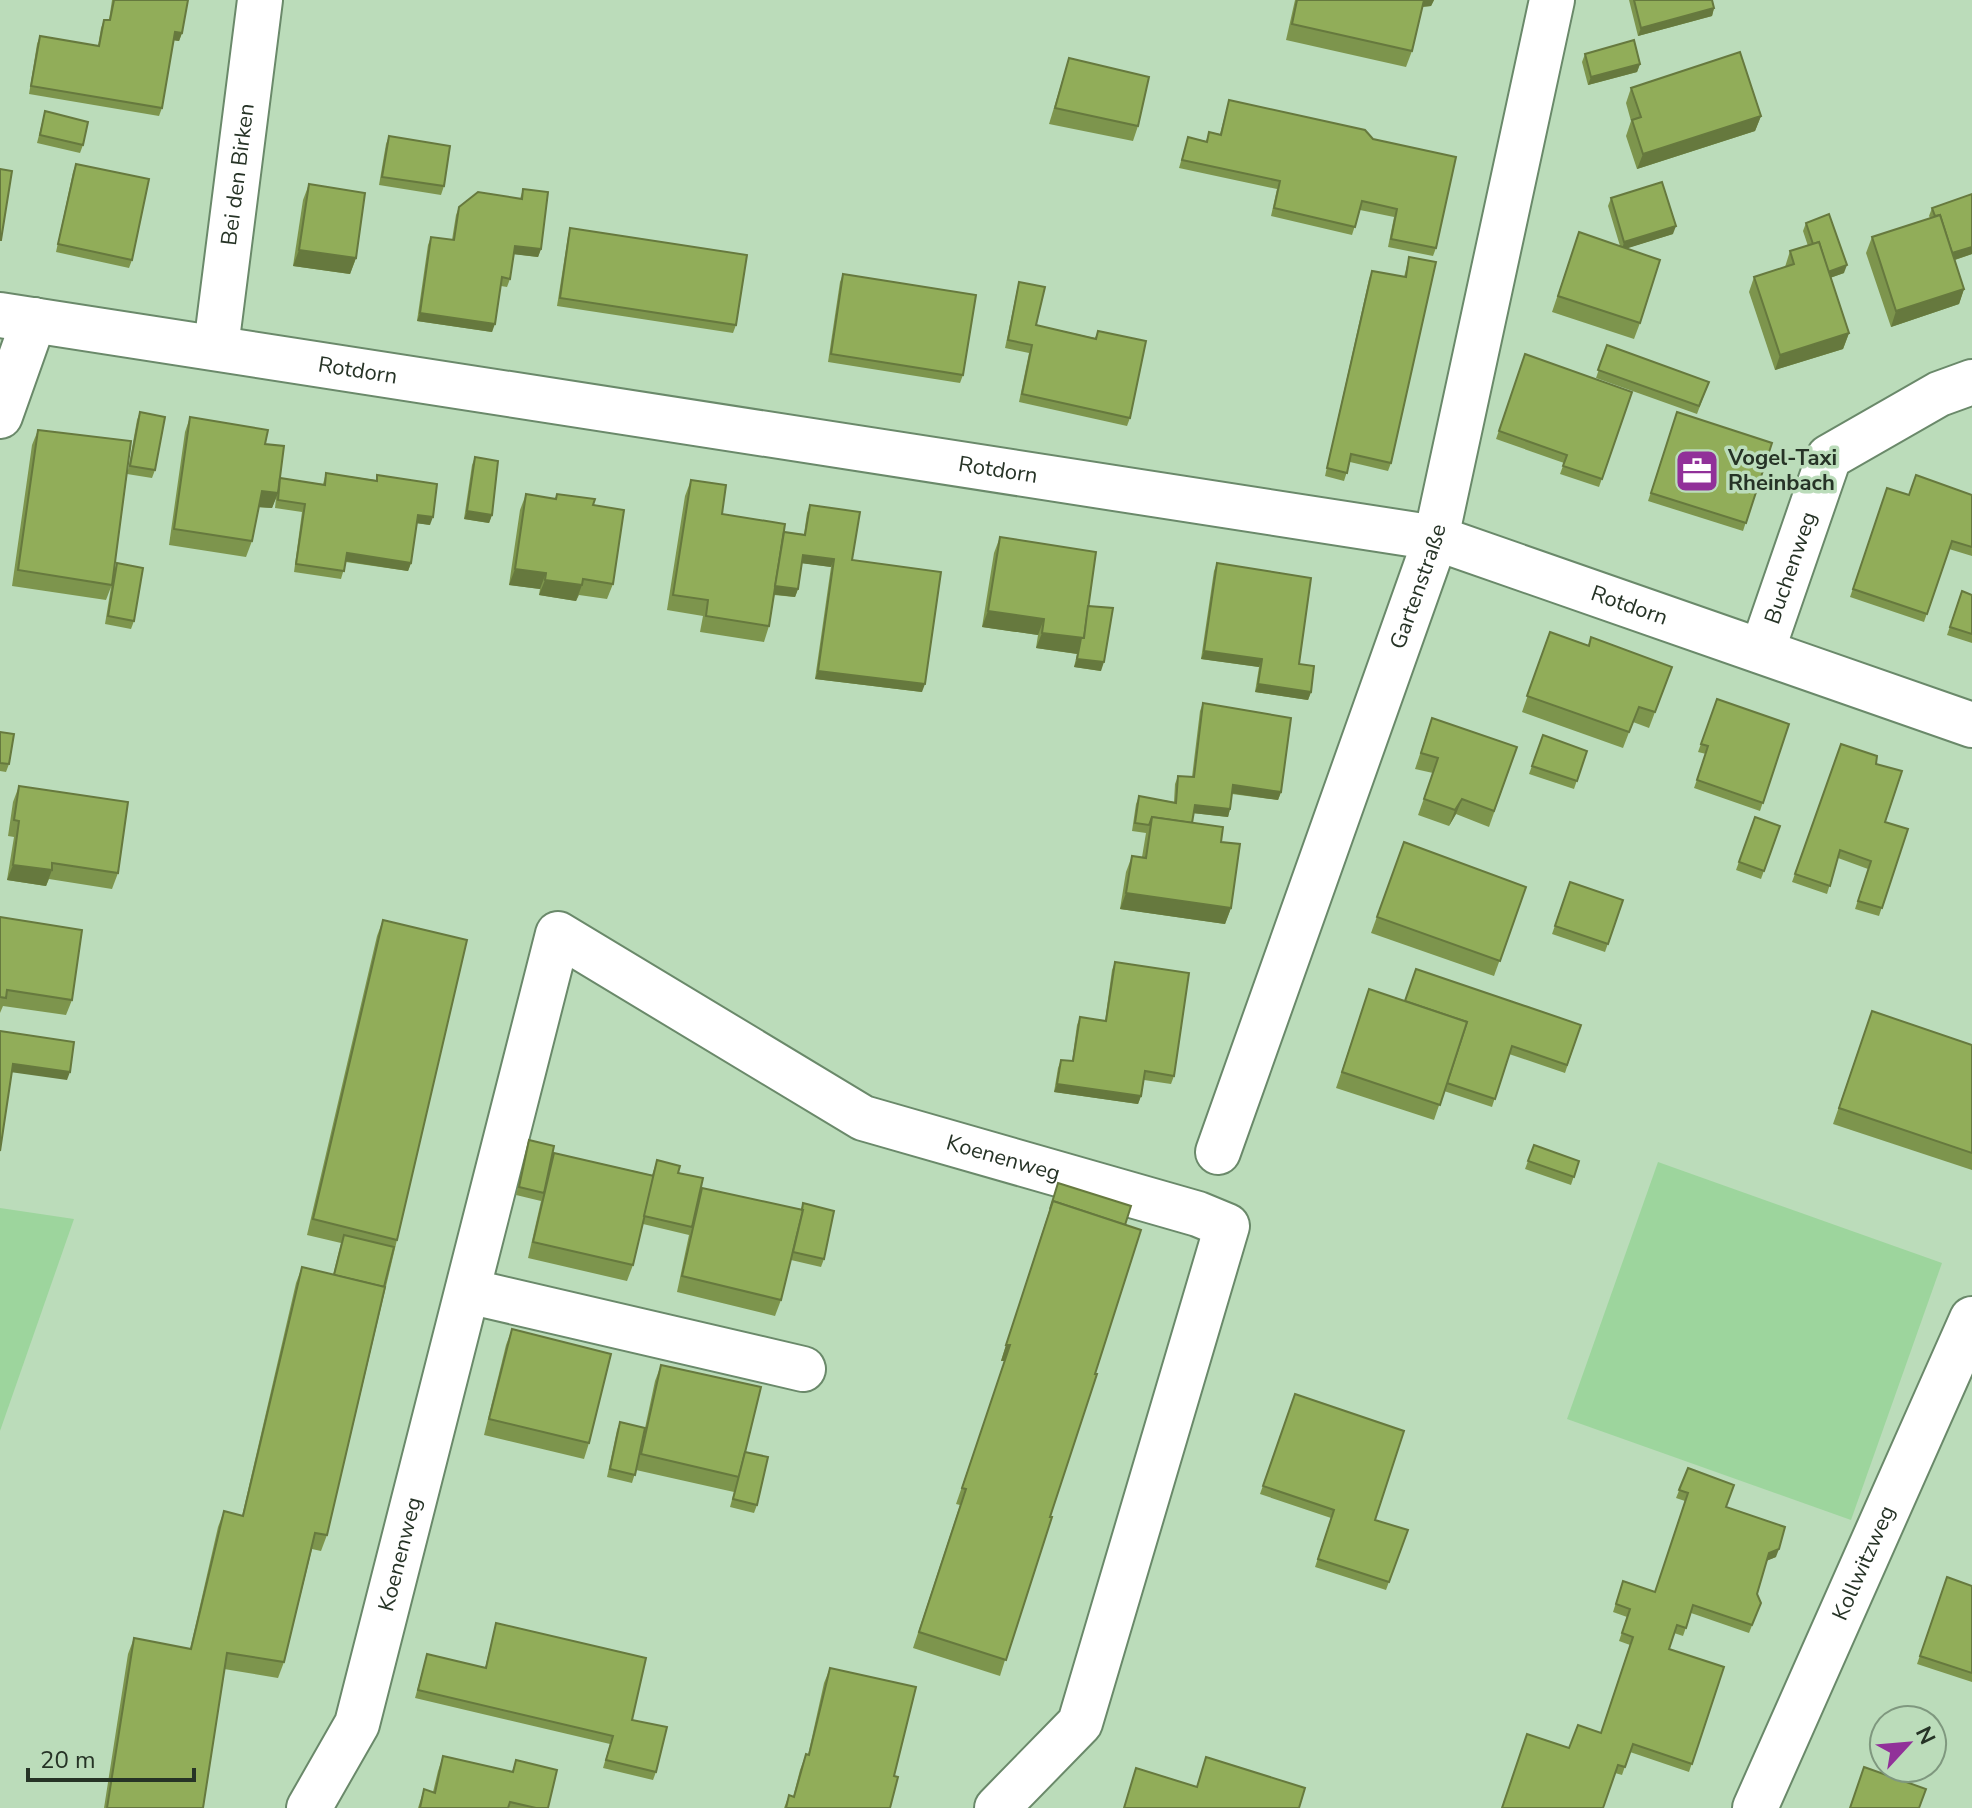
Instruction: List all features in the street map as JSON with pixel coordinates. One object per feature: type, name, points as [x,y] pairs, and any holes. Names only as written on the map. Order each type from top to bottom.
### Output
[{"type":"street","name":"Bei den Birken","points":[[216,347],[260,0]]},
{"type":"street","name":"Gartenstraße","points":[[1218,1152],[1436,538],[1552,0]]},
{"type":"street","name":"Rotdorn","points":[[17,317],[1436,538],[1972,725]]},
{"type":"street","points":[[0,416],[17,317]]},
{"type":"street","name":"Buchenweg","points":[[1762,651],[1829,457],[1939,394],[1972,382]]},
{"type":"street","name":"Koenenweg","points":[[309,1808],[357,1724],[558,934],[863,1118],[1198,1214],[1227,1226],[1080,1723],[997,1808]]},
{"type":"street","points":[[468,1291],[803,1369]]},
{"type":"street","name":"Kollwitzweg","points":[[1755,1808],[1972,1319]]},
{"type":"green space","points":[[1658,1162],[1942,1263],[1851,1520],[1567,1419]]},
{"type":"green space","points":[[0,1208],[74,1219],[0,1431]]},
{"type":"building","points":[[114,0],[188,0],[182,33],[175,32],[162,108],[31,86],[40,36],[99,46],[104,20],[110,20]]},
{"type":"building","points":[[1297,0],[1424,0],[1412,51],[1292,24]]},
{"type":"building","points":[[1634,0],[1712,0],[1714,8],[1641,28]]},
{"type":"building","points":[[1634,40],[1640,64],[1591,77],[1585,54]]},
{"type":"building","points":[[1740,52],[1761,116],[1643,154],[1632,120],[1641,117],[1631,88]]},
{"type":"building","points":[[1069,58],[1149,77],[1138,126],[1055,108]]},
{"type":"building","points":[[1229,100],[1365,130],[1373,139],[1456,157],[1436,248],[1391,239],[1397,209],[1362,201],[1355,227],[1274,208],[1280,181],[1182,160],[1188,137],[1207,142],[1209,132],[1221,135]]},
{"type":"building","points":[[45,111],[88,122],[83,145],[40,135]]},
{"type":"building","points":[[389,136],[450,146],[444,186],[382,177]]},
{"type":"building","points":[[76,164],[149,179],[132,260],[58,244]]},
{"type":"building","points":[[0,169],[12,171],[1,240],[0,240]]},
{"type":"building","points":[[1662,182],[1676,226],[1624,242],[1611,198]]},
{"type":"building","points":[[309,184],[365,193],[356,258],[299,250]]},
{"type":"building","points":[[523,189],[548,192],[541,249],[515,246],[510,279],[502,277],[495,324],[420,313],[431,237],[454,240],[459,207],[478,192],[522,199]]},
{"type":"building","points":[[1972,194],[1972,247],[1952,253],[1940,215],[1935,216],[1932,208]]},
{"type":"building","points":[[1829,214],[1847,265],[1828,272],[1819,242],[1813,244],[1806,223]]},
{"type":"building","points":[[1940,215],[1964,289],[1896,311],[1872,237]]},
{"type":"building","points":[[570,228],[747,255],[736,325],[560,298]]},
{"type":"building","points":[[1579,232],[1660,260],[1640,323],[1558,296]]},
{"type":"building","points":[[1819,242],[1849,333],[1780,355],[1754,277],[1794,264],[1790,251]]},
{"type":"building","points":[[1409,257],[1436,262],[1391,463],[1351,454],[1347,473],[1327,468],[1372,271],[1406,277]]},
{"type":"building","points":[[843,274],[976,295],[963,375],[831,354]]},
{"type":"building","points":[[1019,282],[1045,287],[1036,325],[1096,339],[1098,331],[1146,341],[1130,418],[1022,394],[1032,345],[1008,340]]},
{"type":"building","points":[[1607,345],[1709,382],[1699,406],[1598,370]]},
{"type":"building","points":[[1525,354],[1632,392],[1602,479],[1563,466],[1567,455],[1499,431]]},
{"type":"building","points":[[140,412],[165,417],[155,470],[130,466]]},
{"type":"building","points":[[1677,412],[1772,443],[1746,523],[1651,493]]},
{"type":"building","points":[[190,417],[268,430],[265,444],[284,446],[278,493],[262,491],[252,541],[174,529]]},
{"type":"building","points":[[38,430],[131,441],[112,585],[18,570]]},
{"type":"building","points":[[475,457],[498,461],[492,515],[467,511]]},
{"type":"building","points":[[326,473],[377,481],[377,475],[437,484],[433,517],[418,515],[411,563],[347,553],[344,571],[296,564],[305,504],[278,500],[280,478],[325,485]]},
{"type":"building","points":[[1916,475],[1972,495],[1972,547],[1952,541],[1927,614],[1853,589],[1887,488],[1909,495]]},
{"type":"building","points":[[691,480],[726,485],[722,514],[785,524],[769,626],[706,616],[708,600],[673,595]]},
{"type":"building","points":[[526,494],[556,499],[557,494],[595,499],[593,505],[624,510],[613,584],[583,579],[582,585],[545,580],[546,573],[515,569]]},
{"type":"building","points":[[810,505],[860,512],[852,560],[941,572],[925,684],[818,671],[834,559],[803,555],[798,589],[775,586],[784,532],[805,535]]},
{"type":"building","points":[[1000,537],[1096,552],[1084,638],[1042,633],[1044,619],[988,611]]},
{"type":"building","points":[[117,563],[143,568],[134,621],[108,616]]},
{"type":"building","points":[[1217,563],[1311,578],[1299,664],[1314,666],[1311,692],[1258,684],[1262,659],[1204,651]]},
{"type":"building","points":[[1962,591],[1972,595],[1972,634],[1950,627]]},
{"type":"building","points":[[1088,606],[1113,608],[1104,662],[1077,659],[1081,638],[1084,638]]},
{"type":"building","points":[[1550,632],[1589,646],[1591,637],[1672,667],[1655,712],[1639,707],[1629,732],[1527,696]]},
{"type":"building","points":[[1717,699],[1789,724],[1763,803],[1697,780],[1708,746],[1701,744]]},
{"type":"building","points":[[1203,703],[1291,718],[1281,792],[1233,785],[1230,809],[1195,805],[1192,823],[1152,817],[1149,825],[1135,823],[1139,796],[1176,803],[1178,776],[1194,777]]},
{"type":"building","points":[[1432,718],[1517,747],[1494,811],[1462,799],[1455,810],[1424,799],[1438,758],[1421,753]]},
{"type":"building","points":[[0,732],[14,734],[9,764],[0,763]]},
{"type":"building","points":[[1543,735],[1587,751],[1577,781],[1532,766]]},
{"type":"building","points":[[1841,744],[1877,756],[1876,764],[1902,771],[1885,822],[1908,829],[1882,908],[1858,901],[1871,861],[1840,850],[1830,886],[1795,874]]},
{"type":"building","points":[[19,786],[128,802],[118,873],[52,863],[52,870],[13,865],[19,821],[14,820]]},
{"type":"building","points":[[1152,817],[1223,827],[1221,842],[1240,844],[1231,908],[1126,893],[1132,856],[1146,858]]},
{"type":"building","points":[[1755,817],[1780,826],[1764,871],[1739,862]]},
{"type":"building","points":[[1404,842],[1526,887],[1500,961],[1377,917]]},
{"type":"building","points":[[1570,882],[1623,900],[1608,944],[1555,926]]},
{"type":"building","points":[[0,917],[82,930],[72,1000],[7,990],[6,998],[0,997]]},
{"type":"building","points":[[383,920],[467,940],[397,1240],[313,1219]]},
{"type":"building","points":[[1115,962],[1189,973],[1174,1076],[1145,1071],[1141,1096],[1057,1084],[1061,1060],[1073,1061],[1080,1017],[1106,1021]]},
{"type":"building","points":[[1416,969],[1581,1025],[1567,1065],[1512,1046],[1495,1099],[1447,1083],[1467,1022],[1405,1001]]},
{"type":"building","points":[[1369,989],[1467,1022],[1440,1105],[1342,1072]]},
{"type":"building","points":[[1872,1011],[1972,1045],[1972,1153],[1839,1108]]},
{"type":"building","points":[[0,1031],[74,1042],[70,1072],[13,1064],[0,1151]]},
{"type":"building","points":[[529,1140],[554,1146],[544,1193],[519,1187]]},
{"type":"building","points":[[1534,1145],[1579,1161],[1574,1177],[1528,1161]]},
{"type":"building","points":[[554,1153],[654,1176],[633,1265],[533,1242]]},
{"type":"building","points":[[657,1160],[680,1166],[678,1173],[703,1178],[692,1227],[644,1216]]},
{"type":"building","points":[[1058,1183],[1131,1206],[1125,1225],[1053,1201],[1050,1209]]},
{"type":"building","points":[[702,1188],[803,1210],[781,1300],[682,1276]]},
{"type":"building","points":[[1053,1201],[1141,1230],[1006,1660],[919,1632],[966,1489],[962,1488],[1010,1345],[1006,1345]]},
{"type":"building","points":[[803,1203],[834,1211],[824,1259],[793,1252]]},
{"type":"building","points":[[344,1235],[394,1247],[384,1287],[334,1275]]},
{"type":"building","points":[[302,1267],[385,1287],[327,1535],[315,1533],[284,1662],[227,1653],[203,1808],[107,1808],[134,1638],[191,1649],[224,1511],[243,1516]]},
{"type":"building","points":[[512,1329],[611,1354],[589,1443],[489,1419]]},
{"type":"building","points":[[661,1365],[761,1387],[739,1477],[641,1454]]},
{"type":"building","points":[[1295,1394],[1404,1431],[1375,1520],[1408,1530],[1389,1582],[1318,1559],[1334,1510],[1263,1486]]},
{"type":"building","points":[[620,1422],[645,1428],[635,1475],[610,1469]]},
{"type":"building","points":[[745,1452],[768,1457],[757,1505],[733,1499]]},
{"type":"building","points":[[1688,1468],[1734,1485],[1726,1507],[1785,1527],[1779,1549],[1769,1553],[1757,1594],[1761,1603],[1752,1625],[1693,1605],[1686,1628],[1677,1625],[1669,1649],[1724,1667],[1692,1764],[1633,1744],[1625,1767],[1618,1765],[1603,1808],[1502,1808],[1527,1734],[1569,1748],[1578,1725],[1601,1733],[1633,1637],[1622,1633],[1630,1609],[1616,1604],[1623,1581],[1655,1592],[1688,1493],[1679,1490]]},
{"type":"building","points":[[1947,1577],[1972,1586],[1972,1673],[1920,1656]]},
{"type":"building","points":[[496,1623],[646,1658],[632,1720],[667,1727],[656,1772],[606,1760],[613,1736],[418,1690],[427,1654],[486,1668]]},
{"type":"building","points":[[830,1668],[916,1687],[894,1776],[898,1777],[890,1808],[786,1808],[789,1795],[794,1797],[806,1754],[809,1755]]},
{"type":"building","points":[[443,1756],[513,1772],[516,1760],[557,1770],[548,1808],[510,1802],[508,1808],[420,1808],[424,1789],[435,1793]]},
{"type":"building","points":[[1206,1757],[1305,1788],[1299,1808],[1124,1808],[1136,1768],[1197,1787]]},
{"type":"building","points":[[1864,1767],[1868,1768],[1868,1784],[1912,1784],[1926,1789],[1919,1808],[1850,1808]]},
{"type":"place","name":"Vogel-Taxi Rheinbach","points":[[1697,471]]}]
